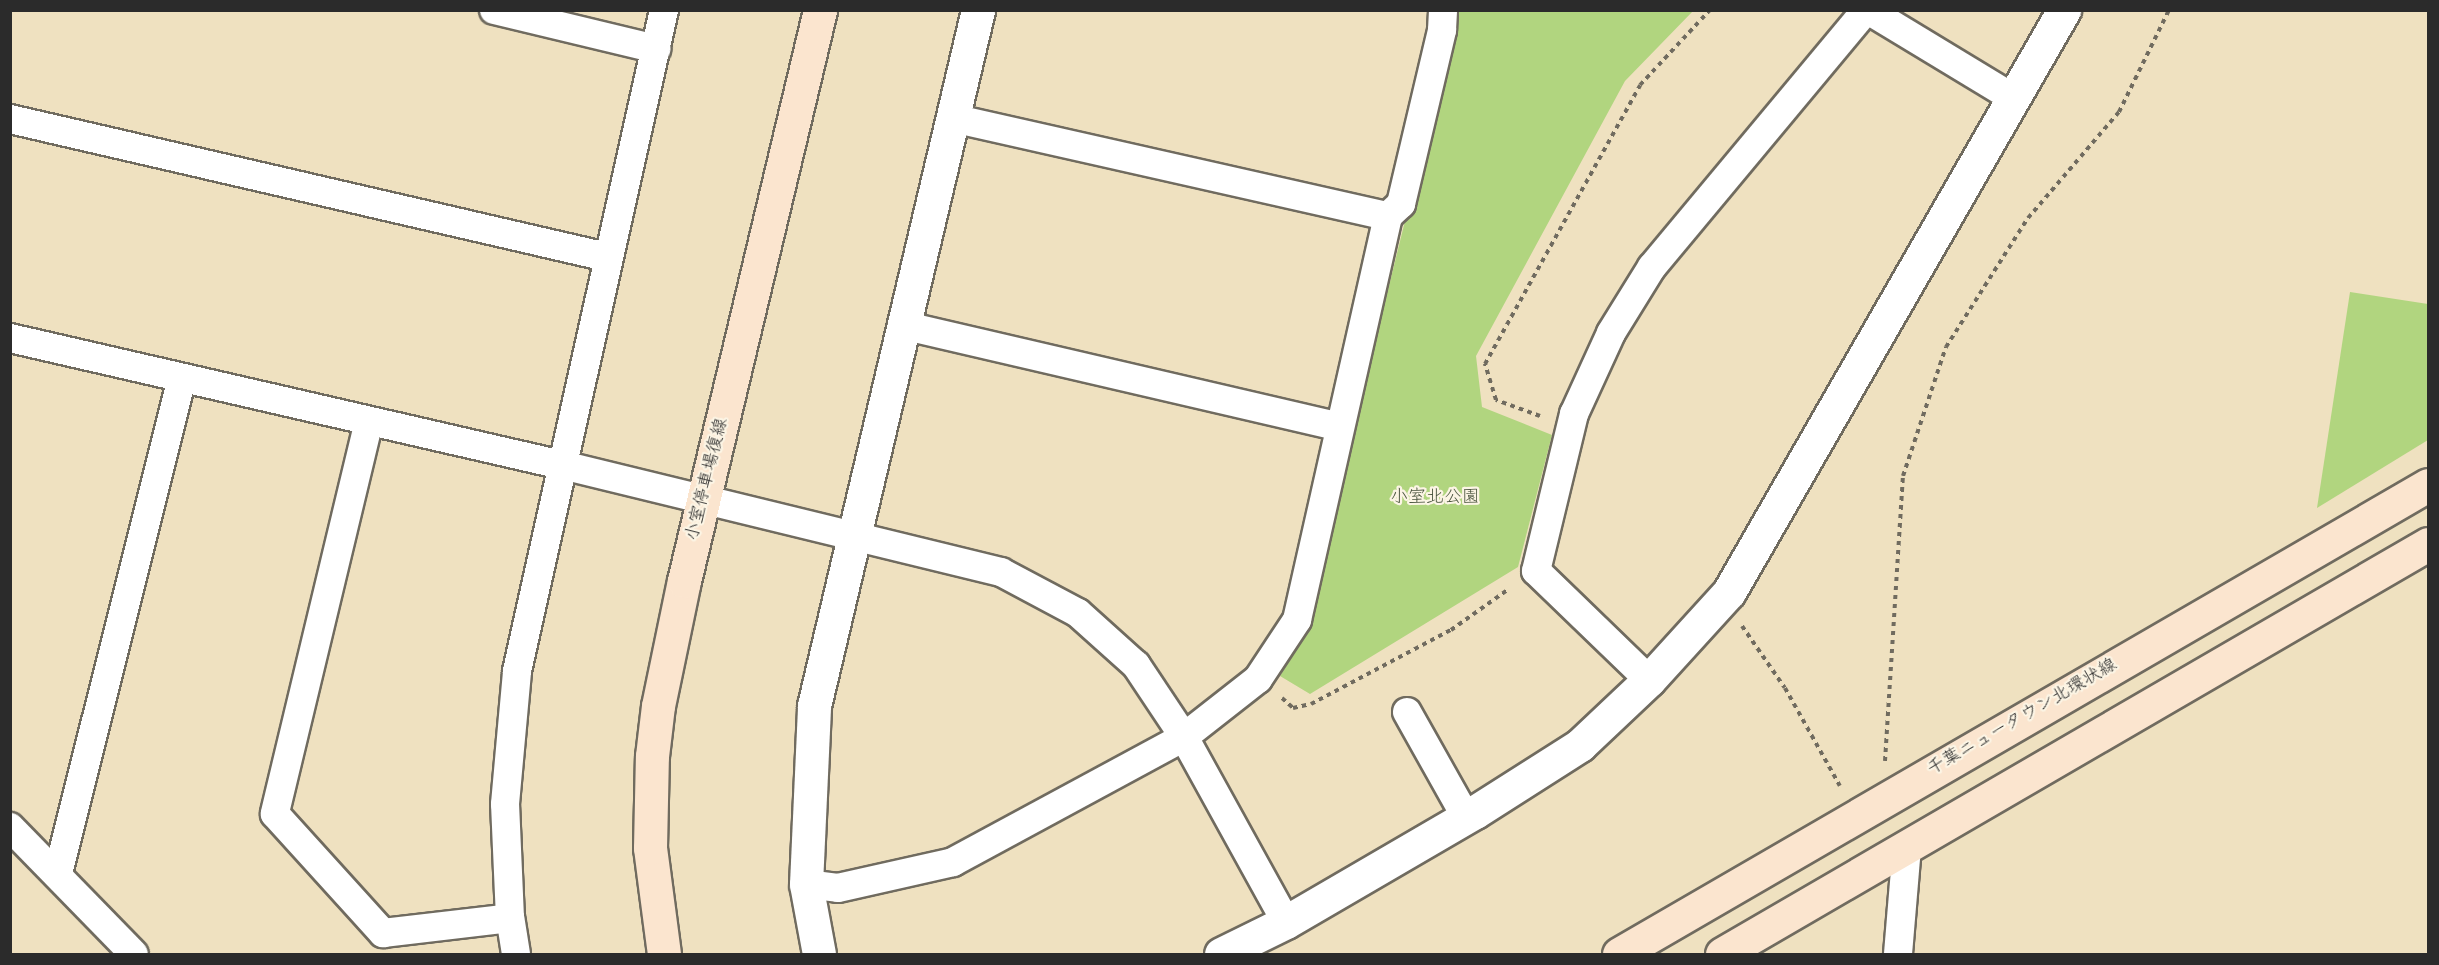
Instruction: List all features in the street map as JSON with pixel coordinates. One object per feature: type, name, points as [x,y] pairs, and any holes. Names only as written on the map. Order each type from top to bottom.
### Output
[{"type":"main road","name":"小室停車場復線","points":[[664,954],[650,848],[652,756],[660,695],[820,10]]},
{"type":"main road","name":"千葉ニュータウン北環状線","points":[[1619,954],[2428,485]]},
{"type":"main road","points":[[1722,954],[2428,544]]},
{"type":"street","points":[[494,10],[656,49]]},
{"type":"street","points":[[516,954],[510,918],[505,804],[517,671],[607,256],[664,10]]},
{"type":"street","points":[[819,954],[806,884],[814,706],[978,10]]},
{"type":"street","points":[[1649,680],[1536,571],[1570,427],[1611,333],[1652,267],[1867,10],[2015,99]]},
{"type":"street","points":[[1221,954],[1286,922],[1466,817],[1580,745],[1649,680],[1723,599],[2015,99],[2064,10]]},
{"type":"street","points":[[806,884],[838,888],[953,862],[1184,736],[1258,679],[1297,620],[1388,216],[1401,204],[1442,30],[1443,11]]},
{"type":"street","points":[[952,118],[1388,216]]},
{"type":"street","points":[[10,119],[607,256]]},
{"type":"street","points":[[902,325],[1339,427]]},
{"type":"street","points":[[10,338],[562,465],[1001,572],[1078,613],[1136,665],[1184,736],[1286,922]]},
{"type":"street","points":[[58,873],[182,378]]},
{"type":"street","points":[[369,421],[275,814],[382,933],[510,918]]},
{"type":"street","points":[[1407,712],[1466,817]]},
{"type":"street","points":[[10,827],[58,873],[134,954]]},
{"type":"street","points":[[1898,954],[1907,846]]},
{"type":"path","points":[[1570,427],[1496,400],[1485,364],[1640,85],[1710,10]]},
{"type":"path","points":[[1883,801],[1903,476],[1946,347],[2028,218],[2119,112],[2169,10]]},
{"type":"path","points":[[1258,679],[1293,708],[1311,704],[1451,630],[1536,571]]},
{"type":"path","points":[[1723,599],[1785,688],[1840,787]]},
{"type":"green space","name":"小室北公園","points":[[1457,11],[1693,11],[1625,81],[1476,356],[1482,407],[1552,435],[1518,567],[1310,694],[1280,676],[1301,641]]},
{"type":"green space","points":[[2350,292],[2428,304],[2428,440],[2317,508]]}]
